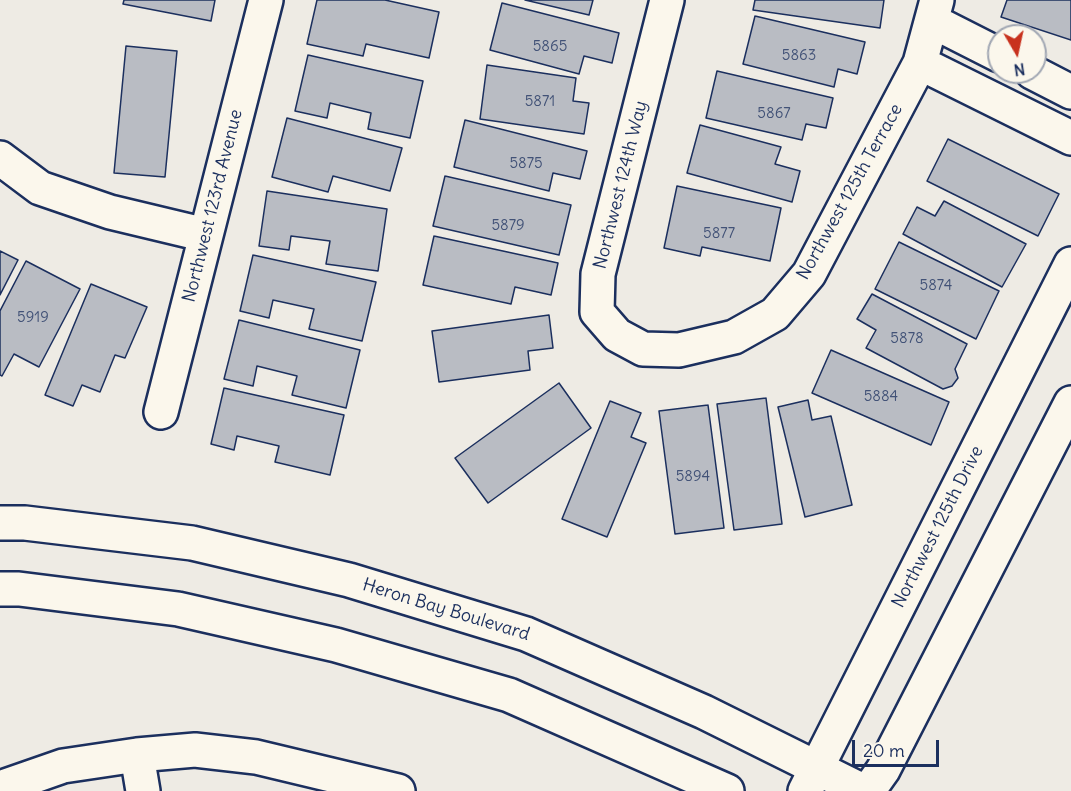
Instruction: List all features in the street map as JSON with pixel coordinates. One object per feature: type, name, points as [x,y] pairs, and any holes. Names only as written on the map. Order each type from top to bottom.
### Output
[{"type":"street","name":"Northwest 123rd Avenue","points":[[161,411],[266,0]]},
{"type":"street","name":"Northwest 124th Way","points":[[667,0],[598,274],[597,312],[618,335],[643,349],[679,351]]},
{"type":"street","points":[[935,10],[987,47]]},
{"type":"street","name":"Northwest 125th Terrace","points":[[679,351],[734,337],[775,314],[809,274],[920,63],[935,10]]},
{"type":"street","points":[[920,63],[1071,138]]},
{"type":"street","points":[[1047,80],[1071,92]]},
{"type":"street","points":[[0,158],[40,188],[110,212],[206,235]]},
{"type":"street","name":"Northwest 125th Drive","points":[[810,779],[1071,264]]},
{"type":"street","points":[[868,791],[883,770],[1071,403]]},
{"type":"street","name":"Heron Bay Boulevard","points":[[0,523],[25,523],[192,543],[360,583],[526,634],[704,712],[810,779],[863,791]]},
{"type":"street","points":[[0,590],[19,589],[178,609],[336,645],[510,695],[727,791]]},
{"type":"street","points":[[0,788],[63,766],[137,755],[195,750],[256,757],[398,791]]},
{"type":"street","points":[[137,755],[143,791]]},
{"type":"building","points":[[124,0],[215,0],[211,21],[123,4]]},
{"type":"building","points":[[317,0],[385,0],[439,12],[429,58],[366,44],[363,56],[307,44]]},
{"type":"building","points":[[525,0],[593,0],[589,15]]},
{"type":"building","points":[[755,0],[884,0],[880,28],[753,10]]},
{"type":"building","points":[[1007,0],[1071,0],[1071,40],[1047,32],[1047,24],[1022,24],[1001,17]]},
{"type":"building","points":[[502,3],[619,33],[612,63],[584,56],[579,74],[490,50]]},
{"type":"building","points":[[755,16],[865,42],[857,74],[838,69],[834,87],[743,64]]},
{"type":"building","points":[[126,46],[177,51],[165,177],[114,173]]},
{"type":"building","points":[[308,55],[423,81],[410,138],[368,129],[371,113],[330,103],[327,118],[295,111]]},
{"type":"building","points":[[487,65],[576,78],[573,101],[589,103],[584,134],[480,119]]},
{"type":"building","points":[[717,71],[833,98],[826,128],[806,124],[802,140],[706,118]]},
{"type":"building","points":[[287,118],[402,148],[390,191],[333,176],[328,192],[272,177]]},
{"type":"building","points":[[465,120],[587,151],[580,179],[553,173],[549,191],[454,167]]},
{"type":"building","points":[[700,125],[781,147],[775,164],[800,171],[792,202],[687,173]]},
{"type":"building","points":[[948,139],[1059,194],[1038,236],[927,181]]},
{"type":"building","points":[[445,176],[571,205],[559,255],[433,226]]},
{"type":"building","points":[[677,186],[781,208],[770,261],[702,247],[700,256],[664,248]]},
{"type":"building","points":[[267,191],[387,209],[378,271],[326,264],[330,241],[291,236],[289,250],[259,246]]},
{"type":"building","points":[[944,201],[1026,244],[1002,287],[903,234],[917,207],[935,216]]},
{"type":"building","points":[[434,236],[558,263],[551,295],[515,287],[511,304],[423,285]]},
{"type":"building","points":[[899,242],[999,291],[976,339],[875,289]]},
{"type":"building","points":[[0,251],[18,260],[0,295]]},
{"type":"building","points":[[253,255],[376,282],[362,341],[309,329],[314,309],[273,300],[269,318],[240,311]]},
{"type":"building","points":[[26,261],[80,289],[39,367],[14,354],[2,376],[0,375],[0,311]]},
{"type":"building","points":[[91,284],[147,307],[125,358],[115,355],[100,392],[82,385],[73,406],[45,395]]},
{"type":"building","points":[[872,294],[967,344],[955,369],[958,378],[952,386],[943,389],[866,348],[876,330],[857,319]]},
{"type":"building","points":[[549,315],[553,348],[528,351],[530,370],[439,382],[432,331]]},
{"type":"building","points":[[239,320],[360,350],[346,408],[292,395],[297,376],[257,366],[253,386],[224,379]]},
{"type":"building","points":[[831,350],[949,402],[931,445],[812,393]]},
{"type":"building","points":[[559,383],[591,428],[488,503],[455,458]]},
{"type":"building","points":[[224,388],[344,415],[330,475],[275,462],[279,446],[237,436],[234,450],[211,444]]},
{"type":"building","points":[[766,398],[782,524],[734,530],[717,404]]},
{"type":"building","points":[[808,400],[812,420],[831,416],[852,505],[805,517],[778,407]]},
{"type":"building","points":[[610,401],[641,413],[631,437],[646,443],[607,537],[562,519]]},
{"type":"building","points":[[708,405],[724,528],[675,534],[659,411]]}]
